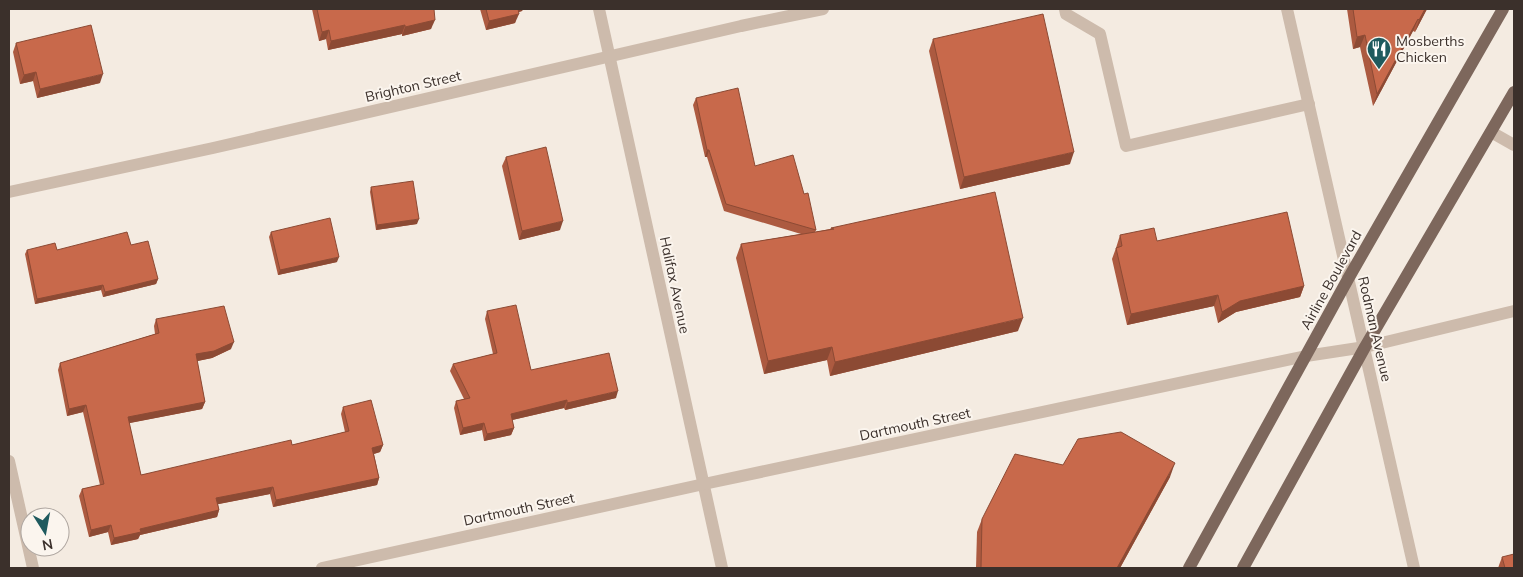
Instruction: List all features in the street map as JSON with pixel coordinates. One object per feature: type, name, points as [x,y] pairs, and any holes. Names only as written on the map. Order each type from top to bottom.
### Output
[{"type":"main road","name":"Airline Boulevard","points":[[1189,568],[1348,279],[1503,9]]},
{"type":"main road","points":[[1243,568],[1364,347],[1514,92]]},
{"type":"street","name":"Halifax Avenue","points":[[598,9],[722,568]]},
{"type":"street","name":"Brighton Street","points":[[9,192],[823,9]]},
{"type":"street","points":[[1065,9],[1066,14],[1100,34],[1126,146],[1309,104]]},
{"type":"street","name":"Rodman Avenue","points":[[1287,9],[1414,568]]},
{"type":"street","points":[[1491,132],[1514,145]]},
{"type":"street","name":"Dartmouth Street","points":[[322,568],[704,484],[1306,356],[1364,347],[1514,311]]},
{"type":"street","points":[[9,461],[33,568]]},
{"type":"building","points":[[317,9],[434,9],[435,20],[331,41],[329,30],[322,32]]},
{"type":"building","points":[[486,9],[518,9],[519,14],[489,21]]},
{"type":"building","name":"Mosberths Chicken","points":[[1353,9],[1425,9],[1377,94],[1365,35],[1357,37]]},
{"type":"building","points":[[1043,14],[1074,152],[964,177],[933,39]]},
{"type":"building","points":[[91,25],[103,74],[40,89],[36,72],[24,75],[16,43]]},
{"type":"building","points":[[738,88],[755,166],[793,155],[804,194],[808,193],[816,230],[726,204],[709,150],[707,150],[696,98]]},
{"type":"building","points":[[546,147],[563,221],[522,231],[506,157]]},
{"type":"building","points":[[413,181],[419,219],[377,225],[371,187]]},
{"type":"building","points":[[995,192],[1023,318],[835,362],[832,347],[768,361],[741,244],[834,229],[831,228]]},
{"type":"building","points":[[1287,212],[1304,286],[1240,301],[1222,312],[1218,295],[1131,314],[1116,248],[1122,246],[1120,235],[1154,228],[1157,241]]},
{"type":"building","points":[[330,218],[339,257],[280,270],[271,232]]},
{"type":"building","points":[[127,232],[131,245],[148,241],[158,279],[105,292],[103,285],[37,299],[27,250],[55,243],[57,250]]},
{"type":"building","points":[[516,305],[531,370],[609,353],[618,391],[567,403],[567,400],[511,414],[514,428],[487,434],[484,423],[463,428],[456,401],[470,398],[453,364],[497,353],[487,311]]},
{"type":"building","points":[[224,306],[234,342],[214,351],[196,354],[205,402],[128,417],[141,475],[291,440],[292,445],[349,431],[343,407],[371,400],[383,445],[372,448],[379,478],[276,500],[273,487],[216,498],[219,510],[140,529],[141,532],[114,538],[111,525],[91,530],[82,489],[104,484],[86,405],[69,409],[60,363],[159,333],[156,319]]},
{"type":"building","points":[[1121,432],[1175,463],[1117,568],[981,568],[982,519],[1015,454],[1063,465],[1078,439]]},
{"type":"building","points":[[1514,554],[1514,568],[1505,568],[1502,557]]},
{"type":"place","name":"Mosberths Chicken","points":[[1379,70]]}]
